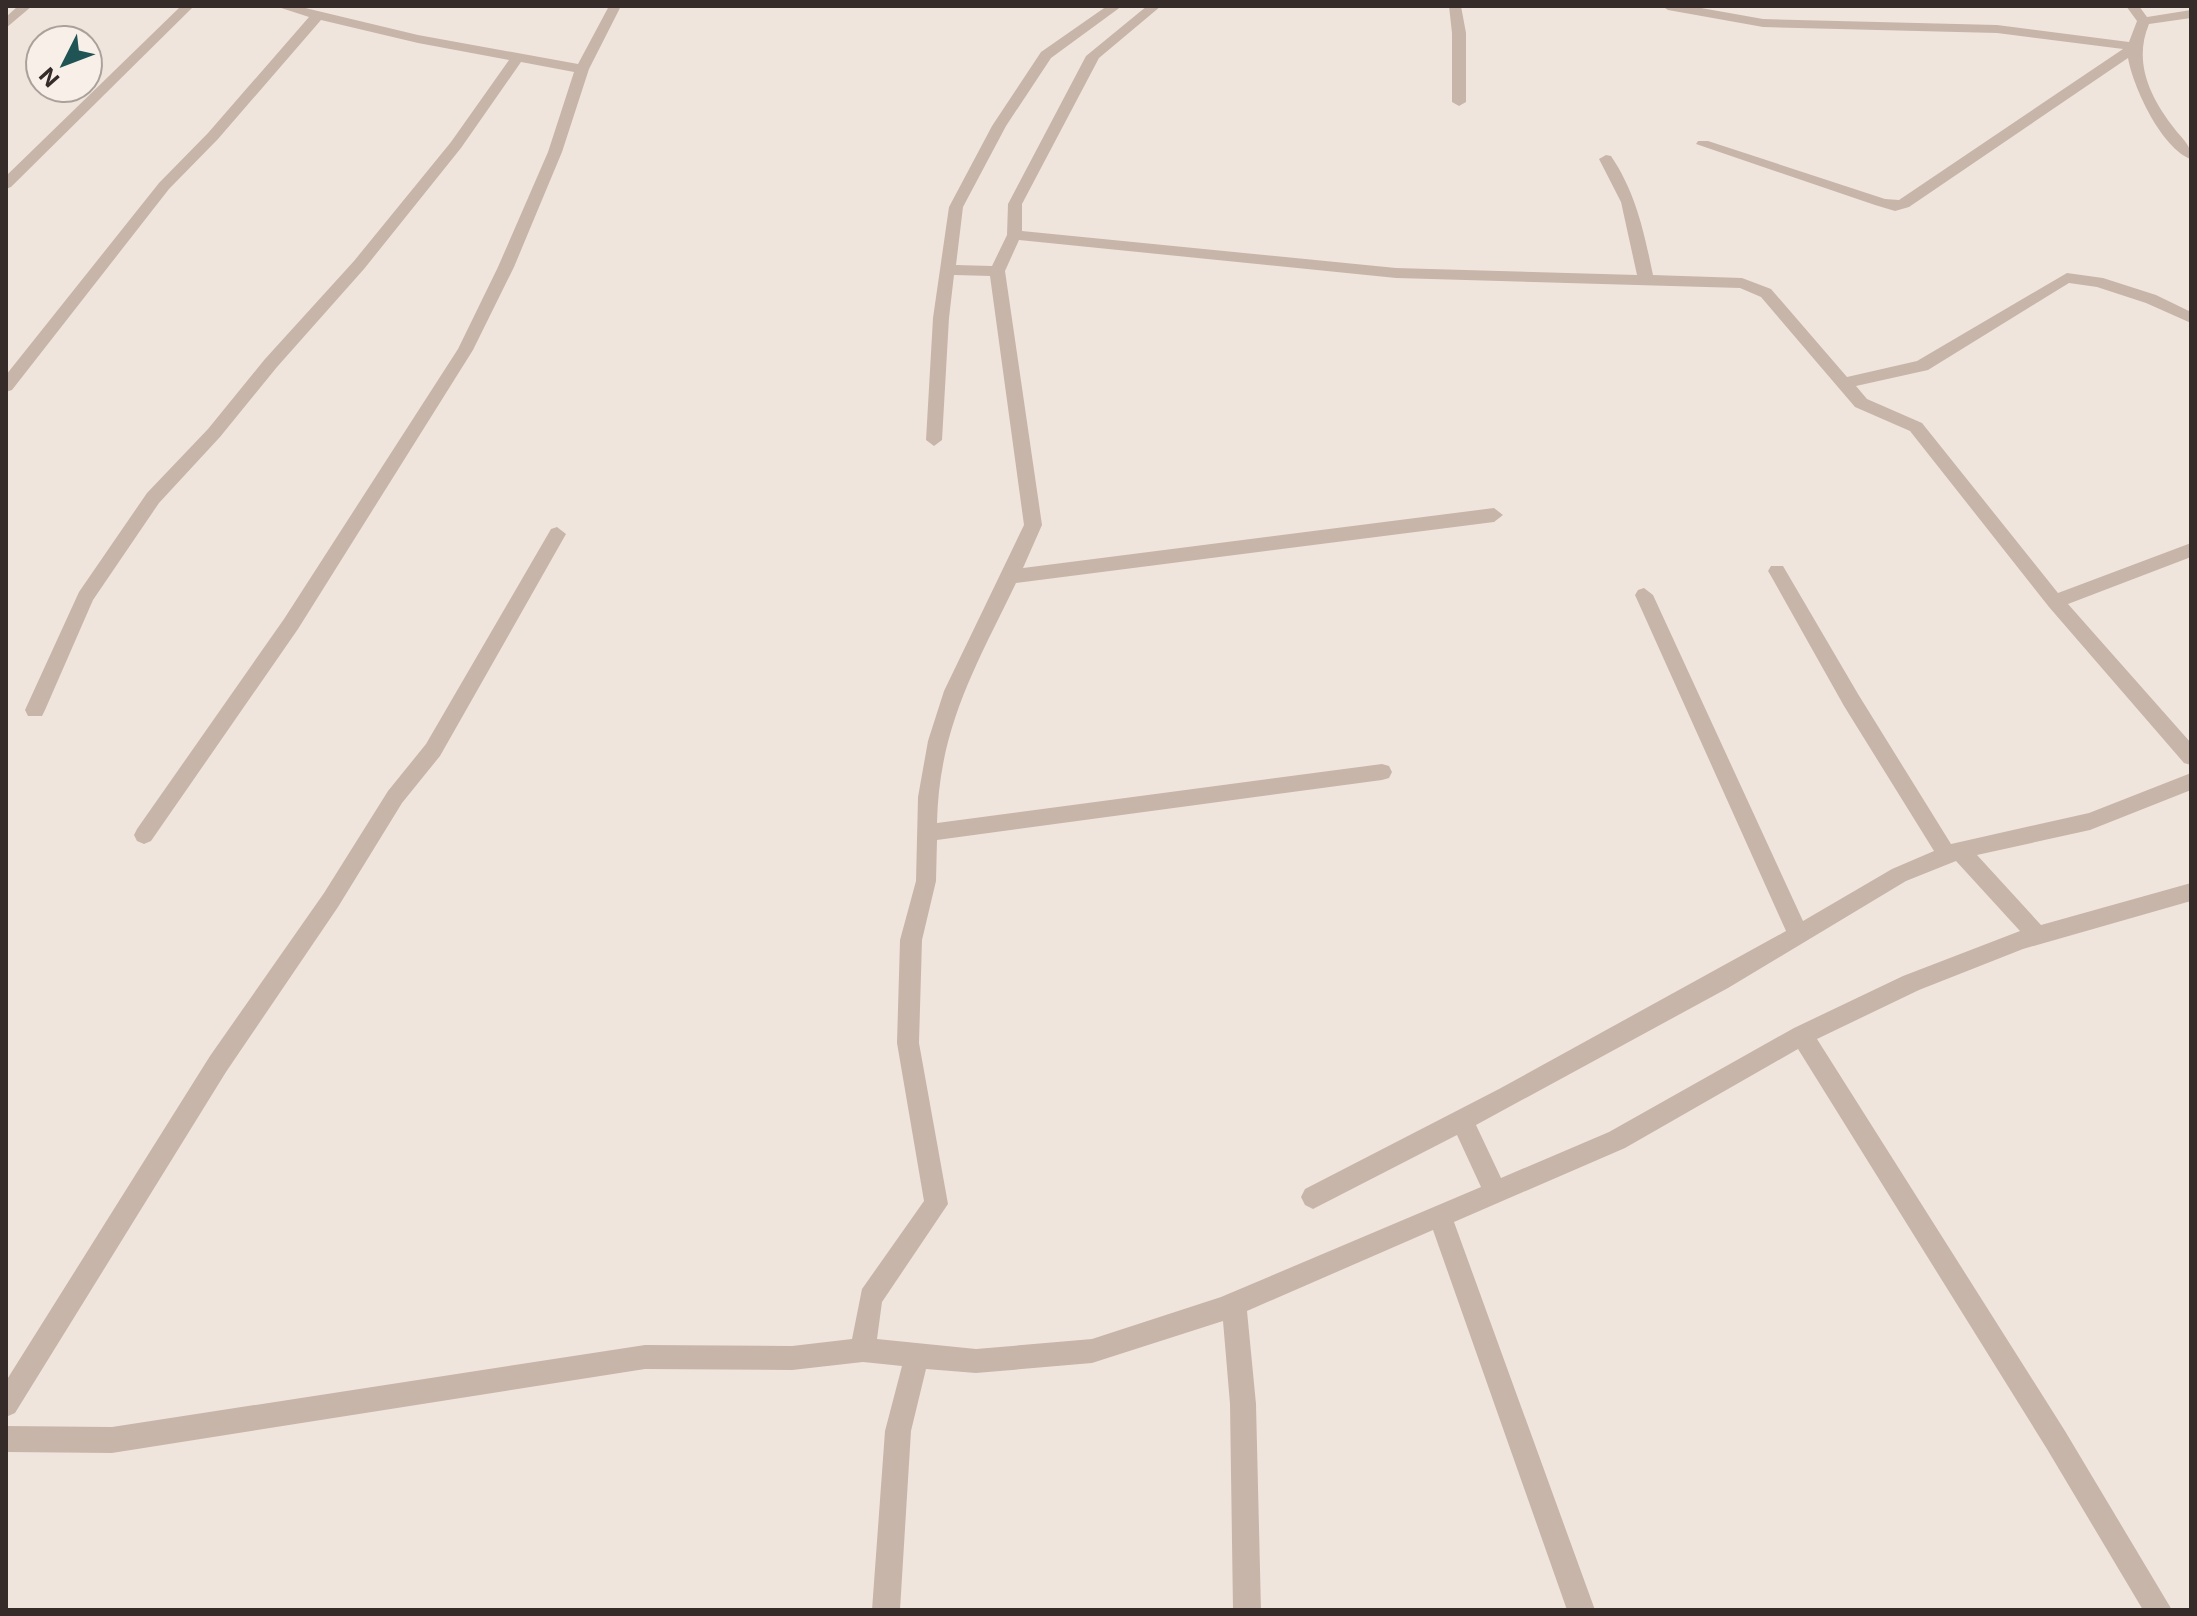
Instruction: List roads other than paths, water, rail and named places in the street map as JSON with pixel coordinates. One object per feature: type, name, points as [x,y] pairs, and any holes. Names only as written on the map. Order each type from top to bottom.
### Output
[{"type":"street","points":[[6,24],[26,6]]},
{"type":"street","points":[[6,184],[188,6]]},
{"type":"street","points":[[281,6],[418,39],[582,69]]},
{"type":"street","points":[[144,835],[291,624],[465,350],[506,267],[555,152],[582,69],[615,6]]},
{"type":"street","points":[[863,1350],[871,1298],[936,1204],[908,1043],[911,940],[926,881],[928,797],[938,741],[953,691],[1033,525],[1026,460],[994,272],[1014,235],[1015,204],[1093,56],[1133,20],[1155,6]]},
{"type":"street","points":[[1455,6],[1459,33],[1459,102]]},
{"type":"street","points":[[1668,6],[1763,23],[1997,29],[2135,47]]},
{"type":"street","points":[[2132,6],[2144,21]]},
{"type":"street","points":[[934,440],[941,318],[952,270],[956,207],[999,126],[1046,55],[1115,8],[1133,20]]},
{"type":"street","points":[[2144,21],[2191,14]]},
{"type":"street","points":[[6,386],[164,186],[213,136],[318,15]]},
{"type":"street","points":[[2144,21],[2135,47],[2144,94],[2180,146],[2191,155]]},
{"type":"street","points":[[1703,144],[1880,202],[1895,206],[1904,204],[2135,47]]},
{"type":"street","points":[[35,710],[85,597],[153,498],[214,433],[271,363],[359,265],[456,145],[518,57]]},
{"type":"street","points":[[1606,159],[1622,180],[1626,192],[1646,280]]},
{"type":"street","points":[[1014,235],[1396,273],[1742,283],[1766,293],[1861,403],[1916,427],[2055,602],[2191,757]]},
{"type":"street","points":[[952,270],[994,272]]},
{"type":"street","points":[[1844,383],[1922,366],[2067,278],[2098,282],[2189,315]]},
{"type":"street","points":[[1010,577],[1494,515]]},
{"type":"street","points":[[6,1404],[218,1064],[331,900],[395,797],[433,750],[557,534]]},
{"type":"street","points":[[2055,602],[2191,550]]},
{"type":"street","points":[[1777,571],[1851,700],[1959,855],[2037,935]]},
{"type":"street","points":[[1644,595],[1798,934]]},
{"type":"street","points":[[927,833],[1382,772]]},
{"type":"street","points":[[1313,1197],[1464,1124],[1720,981],[1899,875],[1959,855],[2090,821],[2191,781]]},
{"type":"street","points":[[6,1439],[112,1440],[645,1357],[792,1358],[863,1350],[976,1361],[1092,1351],[1234,1303],[1440,1216],[1493,1186],[1617,1140],[1802,1035],[1911,983],[2037,935],[2191,892]]},
{"type":"street","points":[[1802,1035],[2048,1426],[2158,1610]]},
{"type":"street","points":[[1464,1124],[1493,1186]]},
{"type":"street","points":[[1440,1216],[1581,1610]]},
{"type":"street","points":[[1234,1303],[1243,1404],[1247,1610]]},
{"type":"street","points":[[886,1610],[898,1431],[917,1356]]}]
